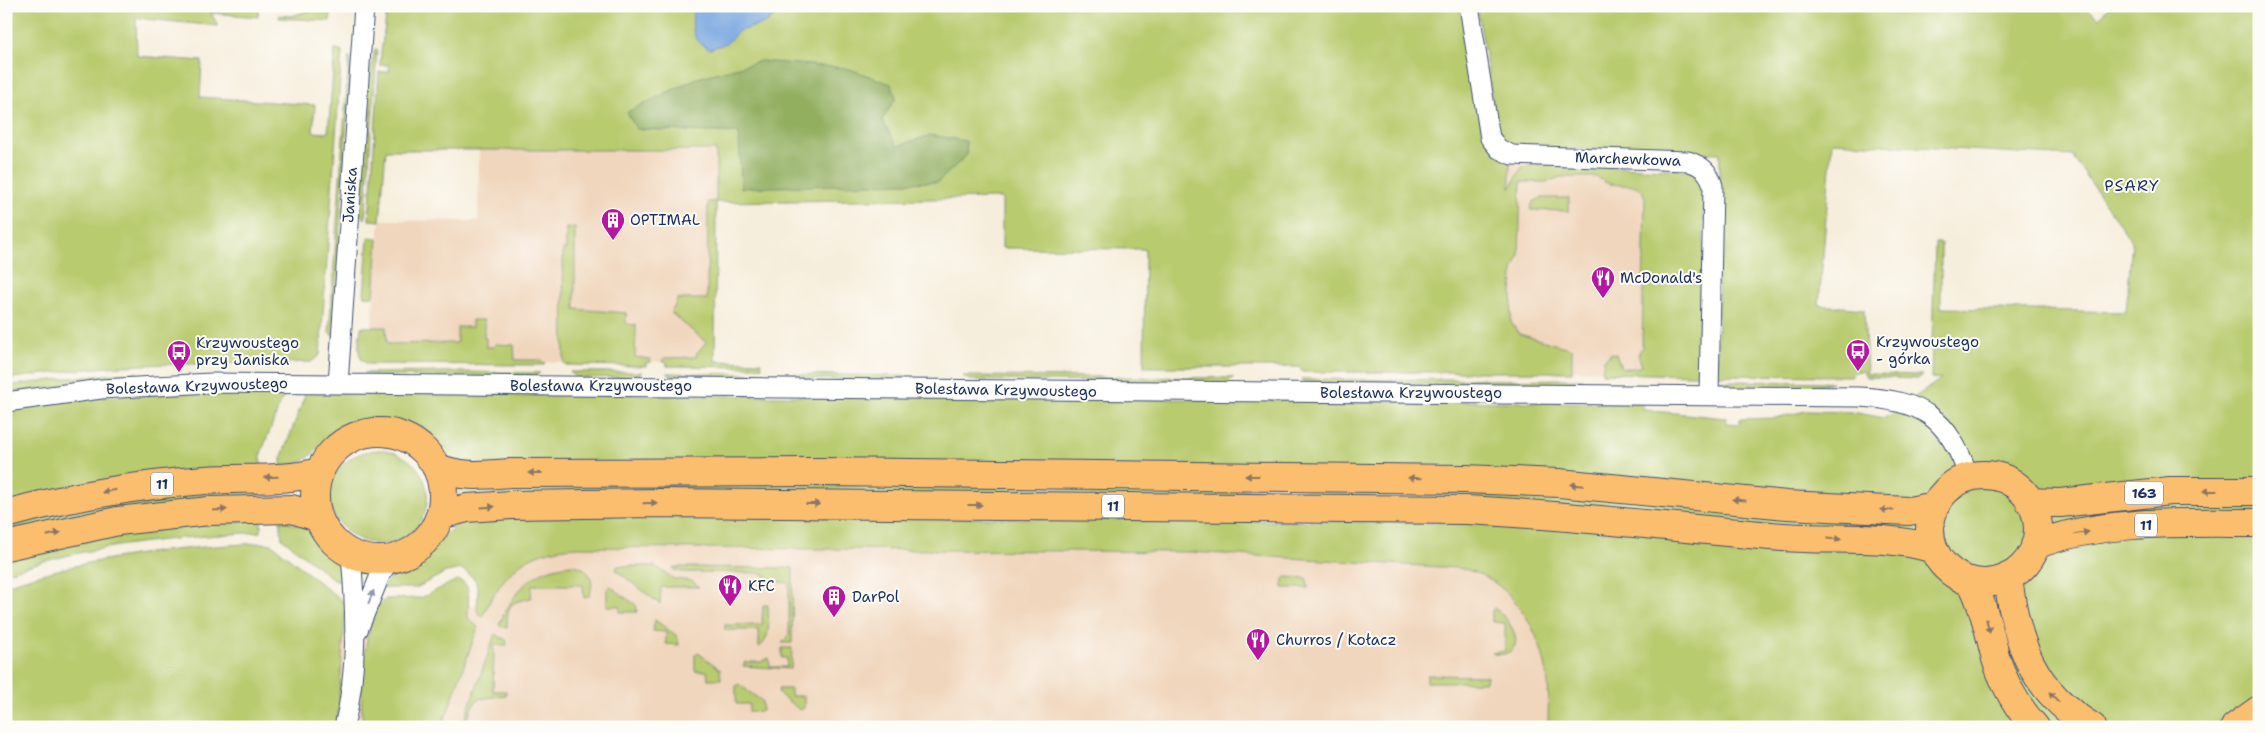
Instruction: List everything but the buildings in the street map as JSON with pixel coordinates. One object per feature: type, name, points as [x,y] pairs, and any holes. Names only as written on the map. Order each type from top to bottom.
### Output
[{"type":"main road","points":[[378,432],[394,434],[409,440],[426,453],[436,468],[442,485],[443,497],[440,515],[431,533],[422,544],[409,553],[390,560],[370,560],[351,554],[332,542],[318,517],[314,495],[319,472],[329,455],[344,442],[360,435],[378,432]]},
{"type":"main road","name":"11","points":[[436,468],[451,474],[468,476],[510,473],[820,472],[1456,478],[1558,483],[1787,505],[1909,511],[1935,506]]},
{"type":"main road","name":"11","points":[[6,514],[85,495],[137,487],[229,478],[305,476],[319,472]]},
{"type":"main road","points":[[1990,475],[2004,479],[2016,486],[2030,502],[2037,523],[2035,544],[2027,561],[2008,576],[1992,582],[1971,581],[1949,570],[1934,549],[1930,526],[1935,506],[1946,490],[1969,477],[1990,475]]},
{"type":"main road","name":"163","points":[[2030,502],[2060,503],[2170,491],[2259,491]]},
{"type":"main road","name":"11","points":[[440,515],[467,508],[511,505],[659,503],[1466,510],[1559,515],[1786,537],[1909,543],[1934,549]]},
{"type":"main road","name":"11","points":[[6,546],[90,526],[172,514],[271,508],[292,509],[318,517]]},
{"type":"main road","name":"11","points":[[2035,544],[2065,535],[2119,528],[2184,523],[2259,523]]},
{"type":"main road","points":[[2008,576],[2017,630],[2036,675],[2062,705],[2092,727]]},
{"type":"main road","points":[[1971,581],[1984,610],[1996,659],[2005,682],[2035,727]]},
{"type":"main road","points":[[2235,727],[2259,710]]},
{"type":"street","name":"Janiska","points":[[338,384],[364,6]]},
{"type":"street","name":"Marchewkowa","points":[[1468,6],[1490,138],[1499,149],[1512,156],[1688,161],[1701,166],[1710,175],[1713,186],[1709,395]]},
{"type":"street","name":"Bolesława Krzywoustego","points":[[6,402],[77,392],[154,385],[338,384],[1859,397],[1904,403],[1926,413],[1943,427],[1953,441],[1969,477]]},
{"type":"street","points":[[344,727],[351,700],[356,635],[351,554]]},
{"type":"street","points":[[356,635],[381,573],[390,560]]},
{"type":"street","points":[[351,700],[356,727]]},
{"type":"shaded area","points":[[479,149],[716,149],[715,362],[369,362],[380,220],[478,221]]},
{"type":"shaded area","name":"McDonald's","points":[[1510,162],[1694,170],[1686,372],[1503,369]]},
{"type":"shaded area","points":[[522,540],[1559,542],[1559,727],[321,727],[333,593],[347,602],[476,605]]},
{"type":"green space","points":[[6,6],[259,6],[258,17],[211,13],[218,26],[136,18],[137,56],[202,61],[200,97],[315,105],[313,132],[328,133],[335,49],[342,52],[320,355],[311,362],[123,366],[73,370],[6,379]]},
{"type":"green space","points":[[387,6],[1463,6],[1482,130],[1510,157],[1510,189],[1522,167],[1539,164],[1694,170],[1704,175],[1702,372],[1697,375],[1602,373],[1604,359],[1612,353],[1616,354],[1621,368],[1636,368],[1642,365],[1638,355],[1642,347],[1645,198],[1642,190],[1636,186],[1609,184],[1596,177],[1561,177],[1546,182],[1521,182],[1519,256],[1513,270],[1511,322],[1519,334],[1572,349],[1572,372],[1302,372],[1300,367],[1144,367],[1145,249],[1002,248],[1002,198],[716,202],[715,361],[761,362],[762,367],[667,366],[667,362],[663,362],[664,358],[697,357],[696,354],[706,342],[671,313],[678,299],[707,299],[708,202],[716,201],[716,150],[386,150],[380,221],[369,220],[379,72],[389,72],[389,65],[380,65]]},
{"type":"green space","points":[[1477,6],[2077,6],[2087,9],[2099,18],[2110,6],[2259,6],[2259,727],[1548,727],[1546,669],[1536,635],[1527,619],[1505,591],[1490,580],[1475,572],[1457,568],[1189,552],[577,547],[543,553],[530,558],[518,566],[499,587],[482,617],[477,611],[478,590],[475,579],[462,569],[446,572],[416,588],[383,588],[392,576],[425,556],[451,529],[461,522],[560,514],[1787,526],[458,497],[458,487],[559,482],[1788,495],[468,465],[446,457],[420,432],[400,423],[382,420],[364,421],[347,426],[331,436],[305,460],[281,466],[281,459],[305,392],[1642,403],[1643,410],[1726,418],[1726,423],[1739,424],[1740,419],[1775,418],[1806,411],[1852,412],[1885,418],[1941,379],[1931,378],[1935,243],[1941,243],[1941,308],[2126,312],[2132,242],[2072,156],[1832,142],[1819,305],[1864,309],[1867,374],[1922,375],[1918,379],[1866,377],[1863,371],[1853,372],[1852,376],[1717,375],[1720,153],[1510,148],[1498,134]]},
{"type":"green space","points":[[315,9],[331,11],[330,21],[279,18],[279,15],[292,16]]},
{"type":"green space","points":[[375,49],[377,49],[365,219],[359,211],[366,90]]},
{"type":"green space","points":[[349,56],[351,61],[333,336],[329,333]]},
{"type":"green space","points":[[761,61],[847,68],[891,84],[896,98],[882,120],[897,146],[931,135],[966,141],[967,155],[938,182],[741,188],[739,133],[636,129],[627,112],[697,78]]},
{"type":"green space","points":[[1541,198],[1569,198],[1569,211],[1530,210],[1533,202]]},
{"type":"green space","points":[[566,228],[575,228],[575,309],[626,313],[626,324],[636,325],[635,357],[650,359],[646,366],[566,365],[564,363],[563,249],[566,249]]},
{"type":"green space","points":[[368,237],[378,238],[374,296],[364,296]]},
{"type":"green space","points":[[472,320],[484,320],[486,347],[494,347],[495,344],[514,345],[515,360],[538,360],[545,363],[544,365],[368,364],[361,358],[359,353],[361,327],[386,327],[387,344],[457,343],[457,327],[472,327]]},
{"type":"green space","points":[[137,372],[137,377],[6,393],[7,386],[67,378]]},
{"type":"green space","points":[[570,372],[642,372],[636,377],[575,378]]},
{"type":"green space","points":[[364,373],[540,373],[534,377],[378,376]]},
{"type":"green space","points":[[667,373],[762,374],[758,379],[676,378]]},
{"type":"green space","points":[[774,374],[905,376],[901,380],[778,379]]},
{"type":"green space","points":[[963,376],[1234,378],[1229,383],[969,380]]},
{"type":"green space","points":[[1484,378],[1488,380],[1583,379],[1572,386],[1304,383],[1301,379],[1457,380]]},
{"type":"green space","points":[[1715,381],[1832,382],[1814,388],[1720,388]]},
{"type":"green space","points":[[211,391],[285,392],[261,453],[261,466],[6,502],[6,410],[101,397]]},
{"type":"green space","points":[[385,450],[406,459],[420,472],[427,488],[427,504],[421,520],[410,533],[394,541],[374,543],[361,540],[344,528],[334,514],[329,501],[330,487],[335,475],[343,464],[355,456],[369,451]]},
{"type":"green space","points":[[261,488],[261,498],[6,535],[6,525],[139,497]]},
{"type":"green space","points":[[261,519],[261,532],[164,540],[100,549],[37,563],[6,573],[6,557],[92,537]]},
{"type":"green space","points":[[280,519],[306,528],[336,562],[346,582],[333,579],[282,538]]},
{"type":"green space","points":[[261,543],[272,544],[342,601],[346,602],[337,727],[6,727],[6,585],[69,567],[132,555]]},
{"type":"green space","points":[[571,565],[582,568],[589,575],[592,585],[589,596],[584,598],[583,585],[532,585],[531,598],[518,601],[511,606],[507,628],[499,625],[511,601],[526,583],[545,571]]},
{"type":"green space","points":[[618,566],[655,566],[674,579],[692,581],[699,587],[661,587],[660,604],[617,571],[616,568]]},
{"type":"green space","points":[[674,567],[793,568],[792,643],[782,643],[789,635],[789,583],[776,581],[759,573],[682,572],[674,570]]},
{"type":"green space","points":[[1285,577],[1307,578],[1308,588],[1283,588],[1283,579]]},
{"type":"green space","points":[[457,580],[466,585],[468,589],[468,618],[478,627],[442,727],[363,727],[363,666],[375,606],[377,607],[386,599],[421,598]]},
{"type":"green space","points":[[610,586],[636,605],[637,612],[620,612],[620,606],[607,606],[607,589]]},
{"type":"green space","points":[[763,605],[768,605],[768,634],[759,647],[759,630],[725,630],[725,625],[762,625]]},
{"type":"green space","points":[[1494,608],[1509,623],[1515,637],[1516,643],[1513,649],[1503,654],[1492,653],[1505,651],[1505,623],[1492,622],[1492,610]]},
{"type":"green space","points":[[655,620],[677,636],[679,645],[666,644],[666,632],[653,631]]},
{"type":"green space","points":[[495,634],[506,640],[507,645],[494,645],[493,691],[506,691],[506,695],[478,699],[472,707],[464,727],[462,727]]},
{"type":"green space","points":[[782,648],[792,648],[791,669],[743,666],[745,662],[761,662],[769,658],[770,667],[787,667],[787,658],[782,658]]},
{"type":"green space","points":[[698,653],[720,669],[721,679],[708,679],[707,671],[695,671],[695,655]]},
{"type":"green space","points":[[1427,675],[1487,676],[1486,682],[1427,682]]},
{"type":"green space","points":[[738,684],[762,701],[762,711],[749,712],[749,704],[736,704],[736,686]]},
{"type":"green space","points":[[778,689],[791,689],[791,696],[804,696],[804,708],[800,710],[779,694]]},
{"type":"water","points":[[694,6],[778,6],[777,14],[766,23],[739,31],[727,43],[710,49],[699,42],[693,32]]},
{"type":"place","name":"OPTIMAL","points":[[613,241]]},
{"type":"place","name":"McDonald's","points":[[1603,299]]},
{"type":"place","name":"Krzywoustego - górka","points":[[1858,372]]},
{"type":"place","name":"Krzywoustego przy Janiska","points":[[179,373]]},
{"type":"place","name":"KFC","points":[[730,607]]},
{"type":"place","name":"DarPol","points":[[834,618]]},
{"type":"place","name":"Churros / Kołacz","points":[[1258,661]]},
{"type":"district","name":"PSARY","points":[[2132,185]]}]
